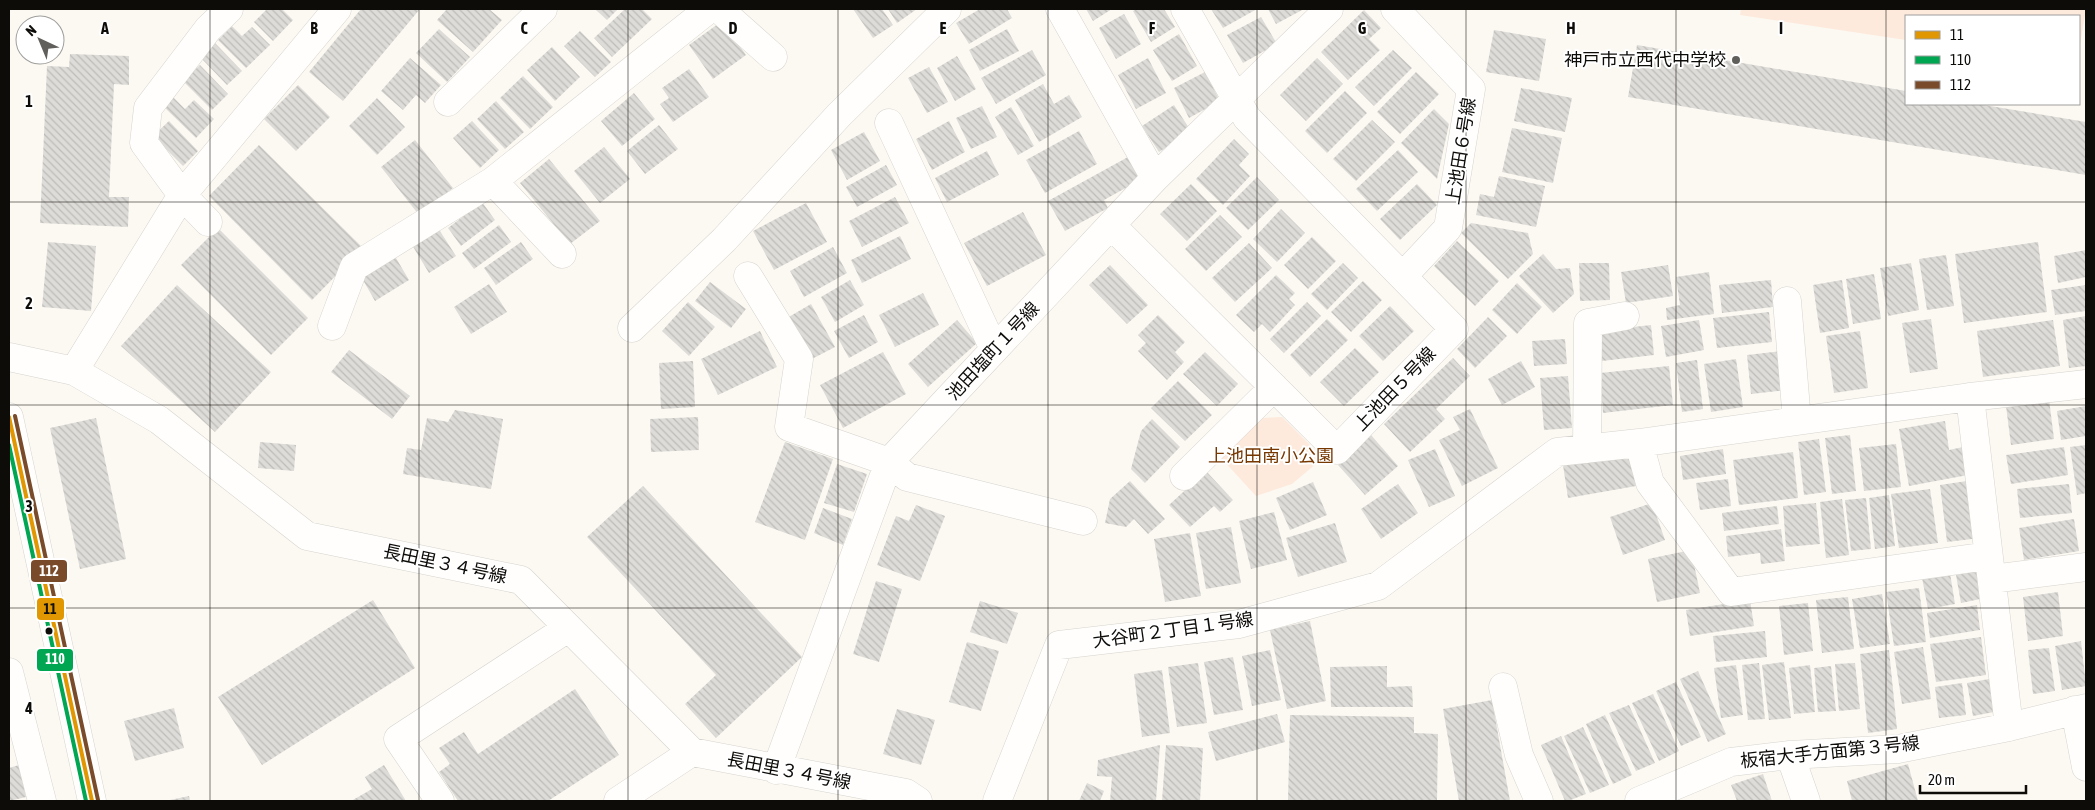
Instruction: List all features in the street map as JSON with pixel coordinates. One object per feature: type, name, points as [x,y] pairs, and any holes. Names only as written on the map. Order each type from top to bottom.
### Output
[{"type":"street","points":[[208,222],[182,195],[144,143],[148,108],[208,29],[229,9]]},
{"type":"street","points":[[74,372],[182,195],[337,9]]},
{"type":"street","points":[[448,102],[544,9]]},
{"type":"street","points":[[332,326],[354,267],[494,181],[709,9]]},
{"type":"street","points":[[719,9],[773,57]]},
{"type":"street","points":[[632,328],[724,240],[840,115],[947,9]]},
{"type":"street","points":[[1060,9],[1155,178]]},
{"type":"street","name":"上池田５号線","points":[[1112,226],[1337,450],[1454,329],[1247,118],[1185,9]]},
{"type":"street","name":"池田塩町１号線","points":[[776,770],[889,462],[1155,178],[1329,9]]},
{"type":"street","name":"上池田６号線","points":[[1395,9],[1471,89],[1448,228],[1403,276]]},
{"type":"street","points":[[889,123],[994,349]]},
{"type":"street","points":[[494,181],[562,254]]},
{"type":"street","points":[[748,276],[799,359],[790,427],[889,462],[907,477],[1083,521]]},
{"type":"street","points":[[1787,301],[1797,421]]},
{"type":"street","points":[[1625,316],[1588,323],[1587,449],[1639,444],[1970,397],[2086,384]]},
{"type":"street","name":"長田里３４号線","points":[[9,357],[74,372],[159,420],[307,536],[521,580],[692,752],[776,770],[906,793],[918,801]]},
{"type":"street","points":[[1184,476],[1274,387]]},
{"type":"street","points":[[1970,397],[2009,727]]},
{"type":"street","points":[[9,417],[92,801]]},
{"type":"street","points":[[1639,444],[1650,483],[1731,592],[1990,568],[2086,567]]},
{"type":"street","name":"大谷町２丁目１号線","points":[[996,801],[1059,645],[1239,624],[1378,586],[1557,452],[1587,449]]},
{"type":"street","points":[[440,801],[398,739],[568,628]]},
{"type":"street","points":[[9,672],[42,801]]},
{"type":"street","points":[[1503,687],[1519,755],[1539,801]]},
{"type":"street","points":[[2081,709],[2086,767]]},
{"type":"street","name":"板宿大手方面第３号線","points":[[1639,801],[1730,762],[1790,755],[1898,749],[2009,727],[2081,709]]},
{"type":"street","points":[[618,801],[692,752]]},
{"type":"street","points":[[1790,755],[1806,801]]},
{"type":"green space","points":[[1741,9],[2086,9],[2080,44],[2080,15],[1905,15],[1905,40],[1740,15]]},
{"type":"green space","name":"上池田南小公園","points":[[1282,417],[1323,458],[1292,484],[1256,496],[1221,458],[1262,418]]},
{"type":"building","points":[[267,9],[282,9],[293,20],[273,41],[254,22]]},
{"type":"building","points":[[361,9],[420,9],[343,101],[309,72]]},
{"type":"building","points":[[447,9],[489,9],[502,20],[473,52],[437,20]]},
{"type":"building","points":[[595,9],[618,9],[607,20]]},
{"type":"building","points":[[625,9],[642,9],[652,19],[612,57],[594,38]]},
{"type":"building","points":[[853,9],[882,9],[893,25],[873,38]]},
{"type":"building","points":[[888,9],[917,9],[897,23]]},
{"type":"building","points":[[980,9],[1007,9],[1012,18],[969,44],[956,23]]},
{"type":"building","points":[[1086,9],[1112,9],[1093,21]]},
{"type":"building","points":[[1137,9],[1164,9],[1175,27],[1151,42],[1133,11]]},
{"type":"building","points":[[1211,9],[1257,9],[1223,28]]},
{"type":"building","points":[[1268,9],[1304,9],[1276,24]]},
{"type":"building","points":[[1364,10],[1381,28],[1369,39],[1380,50],[1348,80],[1321,52]]},
{"type":"building","points":[[1124,14],[1141,44],[1116,59],[1099,28]]},
{"type":"building","points":[[1261,17],[1277,44],[1243,63],[1227,35]]},
{"type":"building","points":[[722,21],[746,55],[713,79],[689,45]]},
{"type":"building","points":[[232,26],[242,36],[252,27],[270,45],[246,68],[218,40]]},
{"type":"building","points":[[439,29],[470,57],[447,82],[416,53]]},
{"type":"building","points":[[1007,29],[1019,51],[980,71],[969,50]]},
{"type":"building","points":[[1494,30],[1546,39],[1539,81],[1486,72]]},
{"type":"building","points":[[580,31],[611,62],[595,77],[564,46]]},
{"type":"building","points":[[1179,34],[1197,66],[1172,81],[1153,50]]},
{"type":"building","points":[[215,43],[242,71],[227,85],[201,58]]},
{"type":"building","points":[[1637,45],[1905,91],[1905,105],[1984,105],[2086,122],[2086,175],[1628,97]]},
{"type":"building","points":[[552,47],[580,77],[555,101],[527,70]]},
{"type":"building","points":[[1032,50],[1046,75],[996,104],[981,78]]},
{"type":"building","points":[[1393,50],[1412,68],[1374,106],[1355,87]]},
{"type":"building","points":[[70,54],[129,56],[129,85],[114,84],[109,197],[129,197],[128,227],[40,223],[47,66],[69,67]]},
{"type":"building","points":[[957,56],[976,89],[955,101],[937,68]]},
{"type":"building","points":[[410,58],[441,85],[425,103],[416,95],[403,110],[381,91]]},
{"type":"building","points":[[1148,58],[1166,93],[1136,109],[1118,75]]},
{"type":"building","points":[[1317,58],[1343,84],[1306,121],[1280,95]]},
{"type":"building","points":[[200,65],[228,94],[212,110],[183,81]]},
{"type":"building","points":[[929,67],[948,102],[927,113],[908,78]]},
{"type":"building","points":[[689,69],[709,97],[673,122],[660,104],[669,98],[662,88]]},
{"type":"building","points":[[1205,72],[1220,101],[1189,118],[1174,88]]},
{"type":"building","points":[[1416,72],[1439,94],[1400,134],[1377,112]]},
{"type":"building","points":[[523,76],[553,107],[530,129],[500,98]]},
{"type":"building","points":[[1043,84],[1054,104],[1069,95],[1082,117],[1039,142],[1015,100]]},
{"type":"building","points":[[298,85],[330,117],[296,151],[264,119]]},
{"type":"building","points":[[1521,88],[1572,98],[1565,132],[1514,121]]},
{"type":"building","points":[[1345,91],[1367,113],[1327,153],[1305,131]]},
{"type":"building","points":[[634,93],[655,119],[622,146],[601,121]]},
{"type":"building","points":[[173,97],[185,109],[194,100],[214,119],[196,138],[164,107]]},
{"type":"building","points":[[377,98],[405,127],[377,155],[349,126]]},
{"type":"building","points":[[496,101],[524,132],[505,149],[477,119]]},
{"type":"building","points":[[1174,105],[1191,131],[1159,152],[1142,126]]},
{"type":"building","points":[[982,106],[997,137],[971,149],[956,118]]},
{"type":"building","points":[[1011,107],[1034,146],[1018,155],[995,117]]},
{"type":"building","points":[[1434,109],[1449,124],[1437,179],[1401,143]]},
{"type":"building","points":[[1372,120],[1395,142],[1356,181],[1333,159]]},
{"type":"building","points":[[169,121],[198,151],[183,166],[153,136]]},
{"type":"building","points":[[472,121],[499,150],[480,168],[453,138]]},
{"type":"building","points":[[949,121],[965,152],[932,170],[916,139]]},
{"type":"building","points":[[659,125],[678,149],[645,174],[627,151]]},
{"type":"building","points":[[1512,128],[1562,138],[1553,183],[1502,172]]},
{"type":"building","points":[[1079,131],[1097,164],[1045,193],[1026,160]]},
{"type":"building","points":[[864,132],[880,161],[847,180],[831,150]]},
{"type":"building","points":[[1234,139],[1249,154],[1239,165],[1250,176],[1223,205],[1196,179]]},
{"type":"building","points":[[415,140],[453,188],[419,215],[381,167]]},
{"type":"building","points":[[259,145],[363,248],[312,300],[209,196]]},
{"type":"building","points":[[604,147],[630,179],[600,203],[574,171]]},
{"type":"building","points":[[1398,150],[1418,172],[1377,211],[1356,189]]},
{"type":"building","points":[[987,151],[999,175],[947,202],[935,178]]},
{"type":"building","points":[[1128,157],[1140,180],[1104,200],[1108,208],[1065,231],[1048,201]]},
{"type":"building","points":[[549,159],[600,221],[570,244],[520,183]]},
{"type":"building","points":[[886,165],[897,185],[857,207],[846,187]]},
{"type":"building","points":[[1499,176],[1545,186],[1536,227],[1476,215],[1480,194],[1494,197]]},
{"type":"building","points":[[1257,177],[1279,200],[1248,230],[1226,208]]},
{"type":"building","points":[[1191,184],[1217,211],[1187,241],[1160,214]]},
{"type":"building","points":[[1417,184],[1437,205],[1400,240],[1380,219]]},
{"type":"building","points":[[895,197],[909,223],[862,247],[849,221]]},
{"type":"building","points":[[482,202],[495,220],[461,246],[448,228]]},
{"type":"building","points":[[806,203],[827,242],[774,270],[753,231]]},
{"type":"building","points":[[1281,209],[1305,233],[1277,262],[1253,239]]},
{"type":"building","points":[[1023,212],[1046,255],[987,286],[964,243]]},
{"type":"building","points":[[1220,215],[1242,237],[1206,271],[1185,249]]},
{"type":"building","points":[[1471,223],[1528,233],[1533,254],[1508,279],[1461,233]]},
{"type":"building","points":[[499,225],[511,242],[474,269],[462,253]]},
{"type":"building","points":[[218,228],[308,318],[271,355],[181,265]]},
{"type":"building","points":[[438,228],[456,256],[429,273],[412,245]]},
{"type":"building","points":[[900,236],[911,259],[862,283],[851,260]]},
{"type":"building","points":[[1312,237],[1336,261],[1308,289],[1284,265]]},
{"type":"building","points":[[1457,241],[1499,281],[1475,306],[1434,266]]},
{"type":"building","points":[[48,242],[96,246],[91,311],[42,307]]},
{"type":"building","points":[[521,242],[533,259],[496,285],[484,268]]},
{"type":"building","points":[[2038,242],[2047,312],[1964,323],[1955,254]]},
{"type":"building","points":[[1249,243],[1272,268],[1235,302],[1212,278]]},
{"type":"building","points":[[833,247],[847,273],[804,297],[790,271]]},
{"type":"building","points":[[2086,250],[2086,277],[2058,283],[2054,256]]},
{"type":"building","points":[[393,253],[409,280],[375,301],[359,273]]},
{"type":"building","points":[[1543,254],[1556,269],[1570,268],[1574,294],[1553,313],[1519,276]]},
{"type":"building","points":[[1946,255],[1954,306],[1927,310],[1919,259]]},
{"type":"building","points":[[1343,263],[1358,278],[1327,310],[1311,294]]},
{"type":"building","points":[[1579,263],[1609,263],[1610,300],[1580,301]]},
{"type":"building","points":[[1911,263],[1919,310],[1888,316],[1880,268]]},
{"type":"building","points":[[1110,265],[1148,305],[1127,324],[1089,285]]},
{"type":"building","points":[[1668,265],[1673,296],[1626,303],[1621,272]]},
{"type":"building","points":[[1709,272],[1714,314],[1667,320],[1666,308],[1680,305],[1676,277]]},
{"type":"building","points":[[1874,274],[1881,319],[1853,324],[1846,279]]},
{"type":"building","points":[[1276,275],[1295,293],[1289,299],[1295,305],[1270,332],[1262,324],[1254,332],[1236,315]]},
{"type":"building","points":[[850,280],[864,305],[835,322],[821,297]]},
{"type":"building","points":[[1771,280],[1773,307],[1722,313],[1719,285]]},
{"type":"building","points":[[1842,280],[1849,328],[1820,333],[1813,285]]},
{"type":"building","points":[[1363,281],[1382,300],[1351,332],[1331,312]]},
{"type":"building","points":[[710,282],[746,309],[731,328],[695,301]]},
{"type":"building","points":[[1517,283],[1542,307],[1517,334],[1492,310]]},
{"type":"building","points":[[489,284],[507,312],[471,334],[454,307]]},
{"type":"building","points":[[177,285],[271,372],[215,432],[121,346]]},
{"type":"building","points":[[2086,285],[2086,311],[2055,315],[2051,290]]},
{"type":"building","points":[[923,293],[939,325],[895,347],[879,315]]},
{"type":"building","points":[[688,302],[715,327],[689,356],[662,331]]},
{"type":"building","points":[[1307,302],[1321,316],[1284,353],[1270,339]]},
{"type":"building","points":[[811,304],[835,347],[810,360],[787,318]]},
{"type":"building","points":[[1390,306],[1414,331],[1383,361],[1359,336]]},
{"type":"building","points":[[1769,312],[1772,342],[1717,348],[1713,318]]},
{"type":"building","points":[[864,315],[878,342],[849,358],[834,331]]},
{"type":"building","points":[[1158,315],[1185,342],[1175,352],[1184,362],[1167,380],[1138,351],[1146,343],[1138,335]]},
{"type":"building","points":[[2086,316],[2086,366],[2069,368],[2063,320]]},
{"type":"building","points":[[1488,317],[1507,336],[1475,368],[1457,349]]},
{"type":"building","points":[[1327,319],[1348,340],[1310,377],[1290,355]]},
{"type":"building","points":[[1931,319],[1938,369],[1910,373],[1902,323]]},
{"type":"building","points":[[957,320],[977,343],[928,387],[908,364]]},
{"type":"building","points":[[1699,320],[1704,350],[1666,357],[1661,326]]},
{"type":"building","points":[[2053,320],[2060,366],[1983,377],[1977,331]]},
{"type":"building","points":[[1651,325],[1654,355],[1602,361],[1599,331]]},
{"type":"building","points":[[760,331],[777,367],[718,395],[701,359]]},
{"type":"building","points":[[1860,331],[1868,388],[1834,393],[1826,336]]},
{"type":"building","points":[[1565,339],[1567,364],[1534,366],[1532,341]]},
{"type":"building","points":[[1355,348],[1379,372],[1344,406],[1320,382]]},
{"type":"building","points":[[349,350],[410,396],[392,419],[331,372]]},
{"type":"building","points":[[1782,351],[1786,390],[1751,394],[1747,355]]},
{"type":"building","points":[[883,352],[906,394],[843,428],[820,385]]},
{"type":"building","points":[[1205,352],[1238,384],[1217,406],[1183,374]]},
{"type":"building","points":[[1453,358],[1470,376],[1436,409],[1445,419],[1410,452],[1384,424]]},
{"type":"building","points":[[1736,359],[1743,407],[1711,412],[1704,364]]},
{"type":"building","points":[[1697,360],[1703,409],[1682,412],[1676,363]]},
{"type":"building","points":[[693,361],[695,407],[661,409],[659,363]]},
{"type":"building","points":[[1521,361],[1535,387],[1502,405],[1488,379]]},
{"type":"building","points":[[1669,366],[1673,405],[1603,413],[1600,373]]},
{"type":"building","points":[[1568,376],[1572,428],[1544,430],[1540,378]]},
{"type":"building","points":[[1178,381],[1212,415],[1185,441],[1151,408]]},
{"type":"building","points":[[2049,399],[2054,439],[2011,445],[2006,406]]},
{"type":"building","points":[[2086,406],[2086,436],[2061,440],[2057,411]]},
{"type":"building","points":[[1470,409],[1498,468],[1462,486],[1439,440],[1460,430],[1453,417]]},
{"type":"building","points":[[455,410],[503,419],[491,489],[403,474],[407,448],[421,450],[427,418],[448,422]]},
{"type":"building","points":[[698,417],[699,450],[651,452],[650,419]]},
{"type":"building","points":[[96,418],[126,559],[80,569],[50,428]]},
{"type":"building","points":[[1152,419],[1180,447],[1145,483],[1131,469],[1141,431]]},
{"type":"building","points":[[1945,421],[1949,450],[1963,447],[1968,475],[1909,486],[1899,429]]},
{"type":"building","points":[[1371,435],[1398,466],[1365,495],[1338,465]]},
{"type":"building","points":[[1850,435],[1856,491],[1832,494],[1825,438]]},
{"type":"building","points":[[1819,439],[1826,492],[1804,495],[1798,442]]},
{"type":"building","points":[[260,442],[296,445],[294,471],[258,468]]},
{"type":"building","points":[[785,442],[833,459],[805,540],[755,522]]},
{"type":"building","points":[[1896,444],[1901,487],[1864,491],[1859,448]]},
{"type":"building","points":[[2086,445],[2086,493],[2077,495],[2070,447]]},
{"type":"building","points":[[2064,447],[2068,475],[2011,484],[2006,455]]},
{"type":"building","points":[[1435,449],[1455,496],[1429,507],[1408,460]]},
{"type":"building","points":[[1723,449],[1726,474],[1683,480],[1680,456]]},
{"type":"building","points":[[1793,452],[1798,498],[1739,505],[1733,460]]},
{"type":"building","points":[[1631,454],[1636,486],[1568,498],[1563,465]]},
{"type":"building","points":[[837,464],[867,474],[854,512],[824,503]]},
{"type":"building","points":[[1206,471],[1233,500],[1220,512],[1214,506],[1190,527],[1169,505]]},
{"type":"building","points":[[1728,479],[1731,506],[1700,510],[1696,483]]},
{"type":"building","points":[[1130,481],[1165,519],[1148,534],[1134,519],[1126,527],[1105,523],[1110,499]]},
{"type":"building","points":[[1967,481],[1980,538],[1947,542],[1940,485]]},
{"type":"building","points":[[1313,482],[1327,515],[1290,530],[1276,498]]},
{"type":"building","points":[[1398,484],[1418,513],[1381,539],[1361,509]]},
{"type":"building","points":[[2069,484],[2072,513],[2020,518],[2017,489]]},
{"type":"building","points":[[643,486],[802,657],[716,738],[685,704],[716,675],[587,537]]},
{"type":"building","points":[[1930,489],[1938,543],[1899,548],[1891,494]]},
{"type":"building","points":[[1889,495],[1895,546],[1875,549],[1869,498]]},
{"type":"building","points":[[1866,498],[1871,549],[1851,551],[1845,500]]},
{"type":"building","points":[[1842,499],[1849,555],[1826,558],[1820,502]]},
{"type":"building","points":[[1652,503],[1665,540],[1623,555],[1610,517]]},
{"type":"building","points":[[1816,503],[1820,544],[1786,547],[1783,506]]},
{"type":"building","points":[[916,505],[945,516],[920,581],[877,565],[896,516],[909,521]]},
{"type":"building","points":[[1777,506],[1779,524],[1724,531],[1722,513]]},
{"type":"building","points":[[823,508],[852,519],[843,545],[814,533]]},
{"type":"building","points":[[1274,512],[1287,560],[1251,569],[1239,521]]},
{"type":"building","points":[[2074,519],[2079,551],[2024,560],[2019,528]]},
{"type":"building","points":[[1335,523],[1347,562],[1298,577],[1286,538]]},
{"type":"building","points":[[1231,527],[1241,583],[1206,589],[1196,533]]},
{"type":"building","points":[[1781,529],[1785,561],[1761,564],[1760,553],[1728,557],[1726,536]]},
{"type":"building","points":[[1190,533],[1201,596],[1165,602],[1154,539]]},
{"type":"building","points":[[1691,550],[1700,593],[1657,602],[1648,559]]},
{"type":"building","points":[[1980,571],[1985,598],[1961,603],[1956,575]]},
{"type":"building","points":[[1950,573],[1955,604],[1928,609],[1922,578]]},
{"type":"building","points":[[876,581],[902,589],[879,662],[853,654]]},
{"type":"building","points":[[1919,588],[1926,642],[1894,646],[1886,592]]},
{"type":"building","points":[[2058,592],[2063,636],[2028,641],[2023,597]]},
{"type":"building","points":[[1882,594],[1890,644],[1860,648],[1852,599]]},
{"type":"building","points":[[1848,597],[1854,649],[1822,653],[1816,600]]},
{"type":"building","points":[[373,600],[415,668],[262,765],[218,697]]},
{"type":"building","points":[[1750,600],[1754,626],[1690,636],[1686,610]]},
{"type":"building","points":[[980,601],[1018,613],[1007,644],[970,632]]},
{"type":"building","points":[[1808,603],[1813,651],[1784,655],[1779,606]]},
{"type":"building","points":[[1977,605],[1980,630],[1930,638],[1927,613]]},
{"type":"building","points":[[1310,621],[1326,701],[1287,709],[1270,630]]},
{"type":"building","points":[[1765,631],[1767,657],[1716,662],[1713,636]]},
{"type":"building","points":[[1981,637],[1986,675],[1936,682],[1930,644]]},
{"type":"building","points":[[2081,641],[2086,686],[2062,690],[2055,646]]},
{"type":"building","points":[[967,642],[999,651],[981,711],[949,702]]},
{"type":"building","points":[[1923,647],[1931,699],[1902,704],[1894,652]]},
{"type":"building","points":[[2049,648],[2055,691],[2033,694],[2028,650]]},
{"type":"building","points":[[1270,650],[1281,700],[1252,706],[1242,656]]},
{"type":"building","points":[[1889,650],[1897,729],[1868,733],[1860,654]]},
{"type":"building","points":[[1233,657],[1243,710],[1214,715],[1204,662]]},
{"type":"building","points":[[1784,662],[1791,718],[1769,720],[1762,665]]},
{"type":"building","points":[[1198,663],[1207,723],[1177,727],[1168,667]]},
{"type":"building","points":[[1759,663],[1765,719],[1748,720],[1742,665]]},
{"type":"building","points":[[1855,663],[1860,709],[1839,711],[1835,664]]},
{"type":"building","points":[[1736,665],[1743,715],[1721,718],[1714,668]]},
{"type":"building","points":[[1810,665],[1815,712],[1794,714],[1789,668]]},
{"type":"building","points":[[1387,666],[1387,687],[1412,686],[1413,707],[1331,707],[1330,667]]},
{"type":"building","points":[[1831,666],[1836,711],[1818,712],[1814,668]]},
{"type":"building","points":[[1162,670],[1170,733],[1142,737],[1134,674]]},
{"type":"building","points":[[1698,671],[1726,734],[1708,742],[1680,679]]},
{"type":"building","points":[[1989,679],[1994,712],[1973,716],[1967,683]]},
{"type":"building","points":[[1676,682],[1701,737],[1681,746],[1656,691]]},
{"type":"building","points":[[1962,683],[1966,715],[1939,718],[1935,687]]},
{"type":"building","points":[[575,689],[619,755],[548,801],[458,801],[439,772],[450,764],[439,748],[464,732],[478,754]]},
{"type":"building","points":[[1653,694],[1679,751],[1659,761],[1632,703]]},
{"type":"building","points":[[1492,700],[1510,801],[1459,801],[1443,709]]},
{"type":"building","points":[[1629,705],[1655,763],[1636,771],[1609,713]]},
{"type":"building","points":[[174,708],[184,748],[135,761],[124,721]]},
{"type":"building","points":[[897,709],[935,720],[921,765],[883,754]]},
{"type":"building","points":[[1277,714],[1285,742],[1216,761],[1208,732]]},
{"type":"building","points":[[1290,715],[1414,717],[1414,733],[1438,734],[1437,801],[1288,801]]},
{"type":"building","points":[[1605,715],[1632,775],[1613,784],[1586,724]]},
{"type":"building","points":[[1583,727],[1609,785],[1590,793],[1564,736]]},
{"type":"building","points":[[1561,736],[1586,794],[1568,801],[1565,801],[1541,745]]},
{"type":"building","points":[[1160,745],[1156,801],[1110,801],[1112,777],[1097,776],[1098,760]]},
{"type":"building","points":[[1166,745],[1203,748],[1200,801],[1162,801]]},
{"type":"building","points":[[1908,764],[1918,801],[1852,801],[1847,781]]},
{"type":"building","points":[[19,765],[26,797],[9,801],[9,768]]},
{"type":"building","points":[[384,765],[406,801],[351,801],[372,789],[365,777]]},
{"type":"building","points":[[1763,774],[1772,801],[1737,801],[1731,785]]},
{"type":"building","points":[[1087,783],[1104,791],[1100,801],[1079,801]]},
{"type":"building","points":[[189,796],[190,801],[170,801],[170,800]]},
{"type":"transit line","name":"112","points":[[15,416],[98,800]]},
{"type":"transit line","name":"11","points":[[9,417],[92,801]]},
{"type":"transit line","name":"110","points":[[9,445],[86,801]]},
{"type":"place","name":"神戸市立西代中学校","points":[[1736,60]]}]
